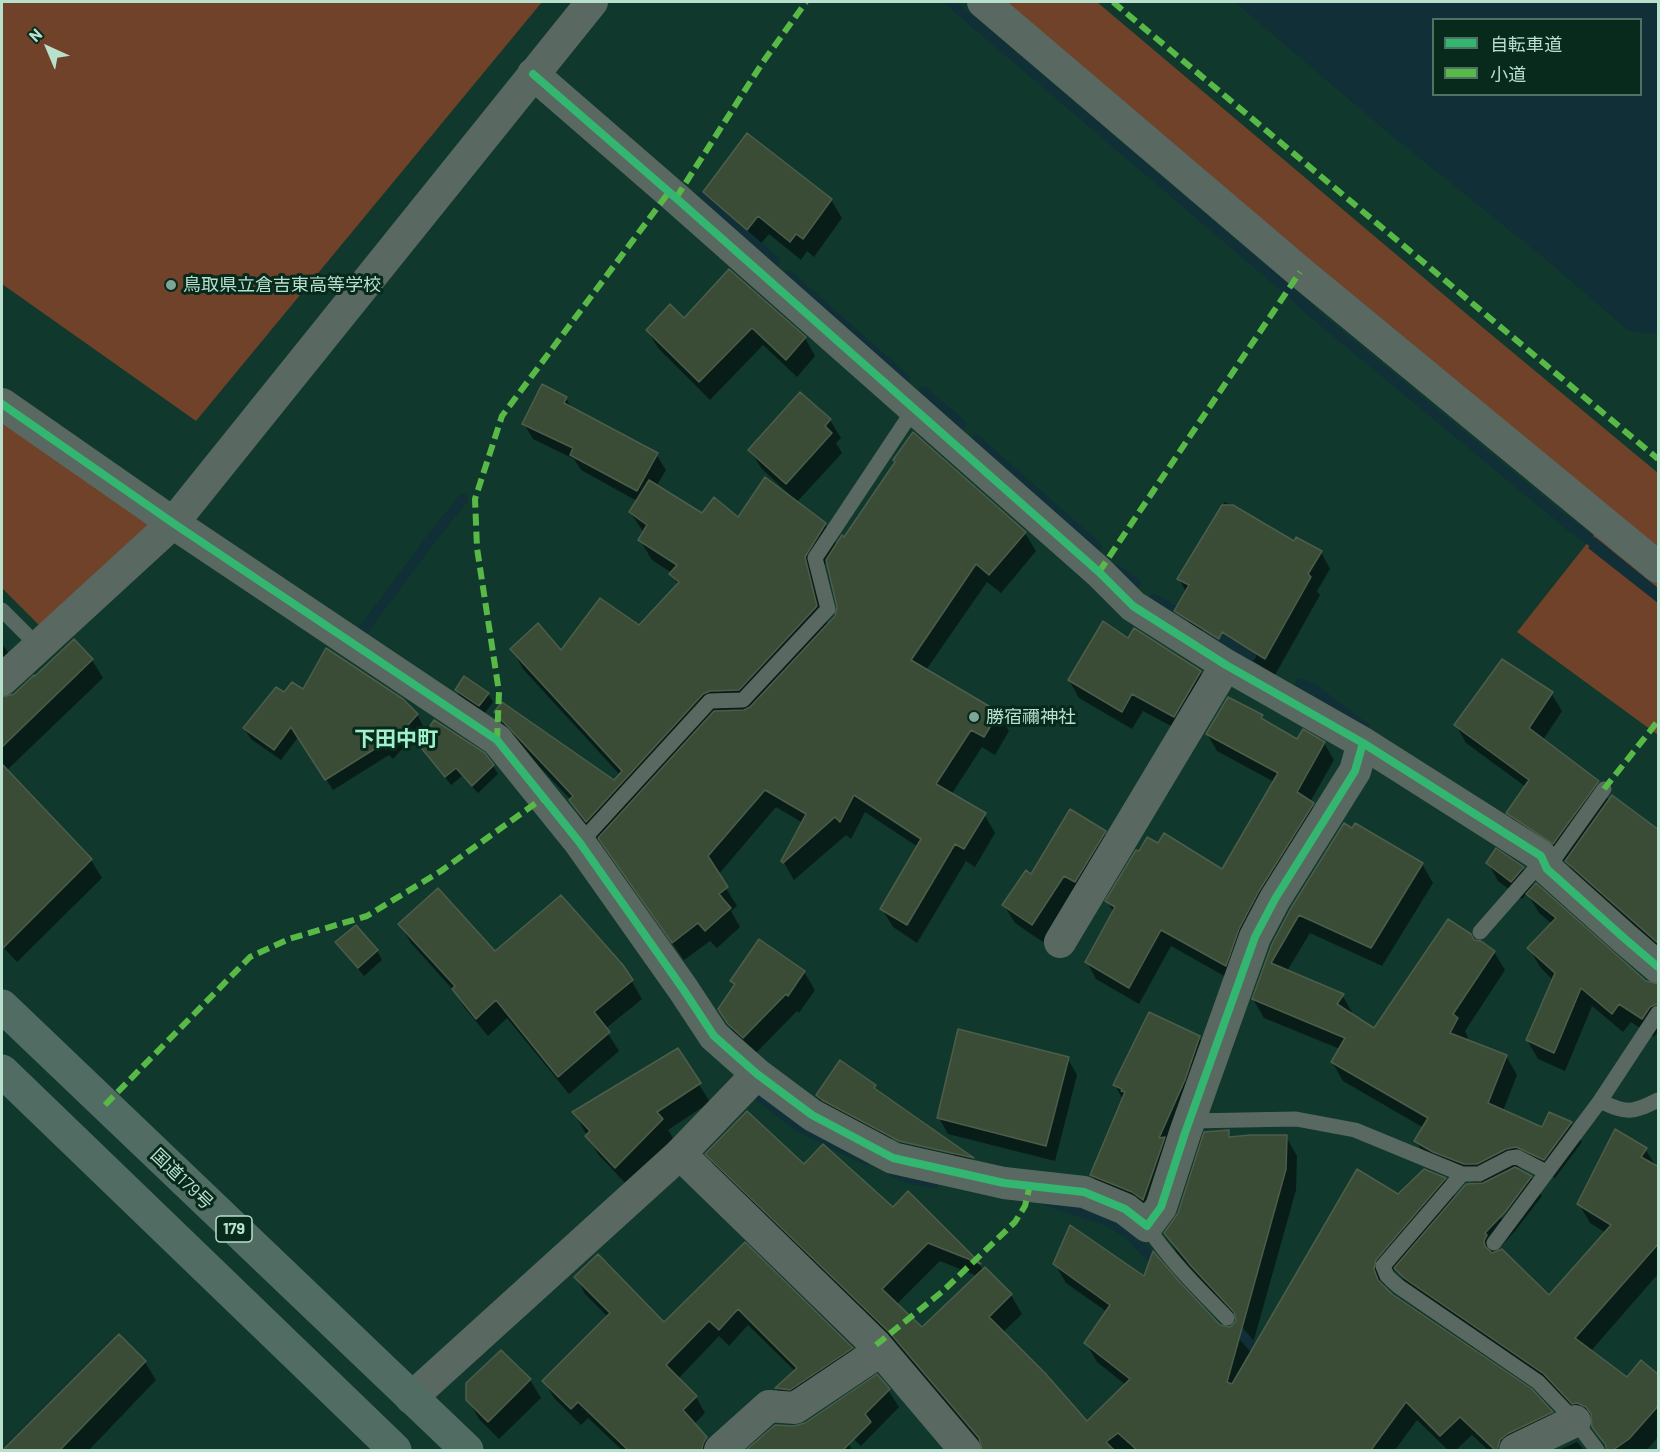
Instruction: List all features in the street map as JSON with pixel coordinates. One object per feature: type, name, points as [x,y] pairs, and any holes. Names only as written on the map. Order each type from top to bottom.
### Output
[{"type":"highway","name":"国道179号","points":[[2,1006],[467,1450]]},
{"type":"highway","name":"179","points":[[2,1071],[395,1450]]},
{"type":"street","points":[[2,680],[173,523],[592,2]]},
{"type":"street","points":[[983,2],[1300,272],[1659,567]]},
{"type":"street","points":[[533,74],[1099,572],[1133,606],[1226,665],[1363,743],[1541,856],[1545,864],[1624,938],[1659,967]]},
{"type":"street","points":[[2,404],[173,523],[497,740],[580,843],[714,1036],[757,1074],[812,1115],[893,1158],[1004,1182],[1084,1192],[1125,1209],[1147,1226],[1161,1207],[1255,937],[1275,898],[1355,771],[1363,743]]},
{"type":"street","points":[[1060,942],[1226,665]]},
{"type":"street","points":[[411,1398],[680,1154],[757,1074]]},
{"type":"street","points":[[680,1154],[880,1351],[965,1450]]},
{"type":"street","points":[[720,1450],[770,1406],[795,1408],[880,1351]]},
{"type":"street","points":[[1515,1450],[1575,1421]]},
{"type":"lane","points":[[580,843],[710,701],[743,700],[828,609],[815,558],[914,409]]},
{"type":"lane","points":[[2,610],[38,646]]},
{"type":"lane","points":[[1480,932],[1545,864],[1604,789]]},
{"type":"lane","points":[[1494,1243],[1600,1101],[1659,1012]]},
{"type":"lane","points":[[1600,1101],[1620,1111],[1640,1109],[1659,1100]]},
{"type":"lane","points":[[1190,1121],[1296,1119],[1355,1130],[1462,1174],[1479,1174],[1517,1156],[1546,1172]]},
{"type":"lane","points":[[1462,1174],[1383,1266],[1387,1276],[1398,1286],[1538,1382],[1575,1421],[1597,1450]]},
{"type":"lane","points":[[1147,1226],[1187,1276],[1227,1318]]},
{"type":"shaded area","name":"鳥取県立倉吉東高等学校","points":[[2,2],[542,2],[196,421],[2,284]]},
{"type":"shaded area","points":[[1005,2],[1097,2],[1658,473],[1658,551],[1333,281]]},
{"type":"shaded area","points":[[2,417],[154,523],[42,628],[2,588]]},
{"type":"shaded area","points":[[1596,532],[1658,584],[1658,735],[1517,632]]},
{"type":"water","points":[[943,2],[957,2],[1280,278],[1277,287]]},
{"type":"water","points":[[1235,2],[1658,2],[1658,334],[1629,331],[1543,257],[1391,135]]},
{"type":"water","points":[[1302,298],[1576,524],[1571,533],[1297,306]]},
{"type":"water","points":[[1596,538],[1658,588],[1658,603],[1588,548]]},
{"type":"building","points":[[747,133],[832,199],[803,239],[796,234],[790,242],[758,216],[747,230],[703,192]]},
{"type":"building","points":[[729,269],[806,337],[786,360],[752,328],[699,382],[646,330],[670,304],[684,318]]},
{"type":"building","points":[[542,384],[567,397],[564,403],[658,453],[637,491],[570,455],[573,448],[522,424]]},
{"type":"building","points":[[800,392],[831,419],[825,426],[832,433],[786,484],[748,450]]},
{"type":"building","points":[[913,432],[1026,532],[989,575],[976,564],[911,660],[999,712],[984,737],[971,730],[936,784],[986,813],[964,849],[955,844],[907,925],[880,909],[921,839],[854,795],[840,822],[835,817],[783,863],[781,861],[806,814],[765,790],[708,856],[728,887],[719,894],[731,908],[705,931],[698,923],[672,943],[598,838],[714,711],[744,710],[750,707],[835,616],[837,607],[826,560],[895,462],[893,460]]},
{"type":"building","points":[[765,477],[826,523],[805,557],[817,606],[739,690],[710,691],[703,694],[586,822],[569,800],[573,796],[494,712],[502,702],[614,780],[622,771],[510,649],[538,623],[561,650],[600,598],[639,625],[679,582],[669,574],[677,565],[638,540],[647,525],[629,512],[649,480],[702,513],[714,497],[738,517]]},
{"type":"building","points":[[1222,505],[1233,505],[1294,541],[1296,537],[1322,551],[1308,574],[1311,577],[1265,659],[1222,632],[1219,639],[1174,611],[1189,585],[1177,579]]},
{"type":"building","points":[[1103,621],[1128,638],[1134,628],[1201,671],[1174,717],[1132,694],[1122,712],[1068,680]]},
{"type":"building","points":[[74,639],[93,659],[2,747],[2,697],[14,694]]},
{"type":"building","points":[[326,648],[403,699],[418,714],[386,749],[381,745],[325,780],[291,727],[274,750],[243,728],[276,687],[284,692],[292,682],[303,689]]},
{"type":"building","points":[[1502,659],[1553,692],[1529,728],[1599,781],[1553,844],[1506,813],[1529,780],[1454,725]]},
{"type":"building","points":[[464,676],[489,693],[479,706],[455,690]]},
{"type":"building","points":[[1228,697],[1263,715],[1261,718],[1297,739],[1303,729],[1325,742],[1297,792],[1314,803],[1259,891],[1239,929],[1226,966],[1161,930],[1129,988],[1085,962],[1115,907],[1105,901],[1136,850],[1139,851],[1147,837],[1158,843],[1164,833],[1222,869],[1278,773],[1206,734]]},
{"type":"building","points":[[434,720],[485,753],[494,765],[472,786],[456,768],[445,777],[418,744]]},
{"type":"building","points":[[2,764],[92,859],[2,949]]},
{"type":"building","points":[[1612,795],[1659,830],[1659,944],[1565,861]]},
{"type":"building","points":[[1070,809],[1106,831],[1075,882],[1064,876],[1032,925],[1002,905],[1026,870],[1031,874]]},
{"type":"building","points":[[1344,823],[1352,828],[1355,823],[1423,863],[1371,948],[1299,915],[1271,963],[1344,994],[1337,1004],[1374,1028],[1448,919],[1471,934],[1474,940],[1481,941],[1495,951],[1453,1014],[1458,1018],[1450,1033],[1507,1055],[1488,1103],[1542,1127],[1549,1112],[1572,1122],[1544,1160],[1516,1147],[1506,1149],[1477,1164],[1464,1164],[1433,1152],[1414,1141],[1428,1118],[1331,1062],[1345,1038],[1252,999],[1272,944],[1291,908]]},
{"type":"building","points":[[1496,848],[1524,867],[1511,882],[1486,863]]},
{"type":"building","points":[[1536,883],[1646,981],[1659,984],[1659,1003],[1650,1007],[1642,1019],[1619,1004],[1612,1014],[1581,988],[1554,1053],[1526,1040],[1555,973],[1527,948],[1556,918],[1526,894]]},
{"type":"building","points":[[438,888],[495,951],[561,895],[623,965],[633,980],[594,1012],[610,1032],[558,1077],[496,1000],[476,1019],[452,989],[455,986],[398,924]]},
{"type":"building","points":[[356,925],[378,950],[358,968],[335,942]]},
{"type":"building","points":[[759,939],[805,971],[788,996],[786,994],[743,1038],[728,1024],[718,1009],[735,984],[730,981]]},
{"type":"building","points":[[1149,1012],[1200,1036],[1185,1080],[1159,1138],[1165,1137],[1143,1200],[1132,1192],[1090,1175],[1125,1092],[1113,1085]]},
{"type":"building","points":[[958,1029],[1069,1057],[1046,1146],[937,1118]]},
{"type":"building","points":[[678,1048],[701,1083],[657,1112],[663,1119],[615,1168],[585,1136],[590,1131],[572,1112]]},
{"type":"building","points":[[840,1060],[876,1085],[874,1088],[974,1158],[899,1141],[822,1100],[816,1095]]},
{"type":"building","points":[[747,1111],[804,1164],[823,1144],[893,1207],[908,1191],[981,1264],[928,1243],[882,1289],[922,1327],[985,1267],[1012,1294],[989,1317],[1045,1373],[1087,1421],[1130,1379],[1084,1343],[1110,1305],[1053,1264],[1070,1225],[1144,1276],[1153,1251],[1220,1325],[1230,1327],[1236,1321],[1234,1312],[1164,1233],[1178,1213],[1204,1132],[1229,1130],[1229,1137],[1287,1135],[1286,1169],[1227,1382],[1232,1384],[1357,1169],[1398,1194],[1424,1169],[1446,1178],[1376,1260],[1374,1269],[1378,1280],[1392,1294],[1532,1389],[1553,1412],[1507,1434],[1500,1440],[1497,1450],[1460,1417],[1440,1436],[1406,1402],[1371,1450],[1137,1450],[1118,1433],[1106,1442],[1114,1450],[982,1450],[979,1438],[890,1333],[705,1154]]},
{"type":"building","points":[[1615,1129],[1647,1148],[1641,1157],[1659,1167],[1659,1243],[1575,1338],[1627,1377],[1641,1360],[1659,1375],[1659,1405],[1629,1439],[1613,1450],[1607,1450],[1592,1427],[1591,1414],[1586,1407],[1577,1403],[1572,1404],[1544,1374],[1404,1278],[1394,1268],[1466,1184],[1483,1183],[1515,1167],[1532,1176],[1505,1212],[1485,1233],[1487,1235],[1484,1241],[1485,1246],[1492,1253],[1502,1249],[1549,1295],[1611,1225],[1577,1204]]},
{"type":"building","points":[[745,1242],[853,1348],[790,1390],[775,1388],[797,1368],[738,1309],[719,1330],[709,1321],[666,1365],[697,1396],[683,1410],[707,1437],[702,1450],[628,1450],[578,1402],[571,1409],[542,1381],[610,1313],[574,1277],[598,1254],[664,1322]]},
{"type":"building","points":[[119,1334],[146,1361],[60,1450],[3,1450]]},
{"type":"building","points":[[501,1350],[531,1379],[488,1422],[466,1400],[466,1383]]},
{"type":"building","points":[[877,1374],[890,1389],[865,1414],[871,1422],[843,1450],[746,1450],[775,1425],[794,1426],[805,1423]]},
{"type":"waterway","points":[[701,197],[775,261]]},
{"type":"waterway","points":[[1269,274],[1310,309]]},
{"type":"waterway","points":[[789,276],[905,379]]},
{"type":"waterway","points":[[924,392],[961,424]]},
{"type":"waterway","points":[[976,440],[1097,547]]},
{"type":"waterway","points":[[364,629],[463,499]]},
{"type":"waterway","points":[[1564,520],[1604,551]]},
{"type":"waterway","points":[[1116,570],[1136,583]]},
{"type":"waterway","points":[[1154,599],[1186,618]]},
{"type":"waterway","points":[[1207,630],[1251,656]]},
{"type":"waterway","points":[[1300,684],[1313,689],[1364,727]]},
{"type":"waterway","points":[[758,1095],[798,1126],[866,1160]]},
{"type":"waterway","points":[[894,1172],[911,1179],[934,1183]]},
{"type":"waterway","points":[[1047,1201],[1109,1221],[1131,1236],[1160,1267]]},
{"type":"waterway","points":[[1237,1329],[1262,1357]]},
{"type":"marked path","points":[[676,198],[763,62],[806,2]]},
{"type":"marked path","points":[[1113,2],[1658,459]]},
{"type":"marked path","points":[[497,740],[499,692],[477,548],[475,499],[502,416],[669,192]]},
{"type":"marked path","points":[[1099,572],[1300,272]]},
{"type":"marked path","points":[[1604,789],[1658,721]]},
{"type":"marked path","points":[[105,1105],[250,957],[289,939],[367,916],[441,871],[543,798]]},
{"type":"marked path","points":[[876,1345],[943,1291],[1015,1222],[1025,1206],[1030,1185]]},
{"type":"cycle path","points":[[533,74],[1099,572],[1133,606],[1226,665],[1363,743],[1541,856],[1547,869],[1658,967]]},
{"type":"cycle path","points":[[2,404],[173,523],[497,740],[580,843],[714,1036],[757,1074],[812,1115],[893,1158],[1004,1183],[1084,1192],[1125,1209],[1147,1226],[1161,1207],[1255,937],[1275,899],[1355,771],[1363,743]]},
{"type":"place","name":"鳥取県立倉吉東高等学校","points":[[171,285]]},
{"type":"place","name":"勝宿禰神社","points":[[974,717]]},
{"type":"district","name":"下田中町","points":[[396,739]]}]
